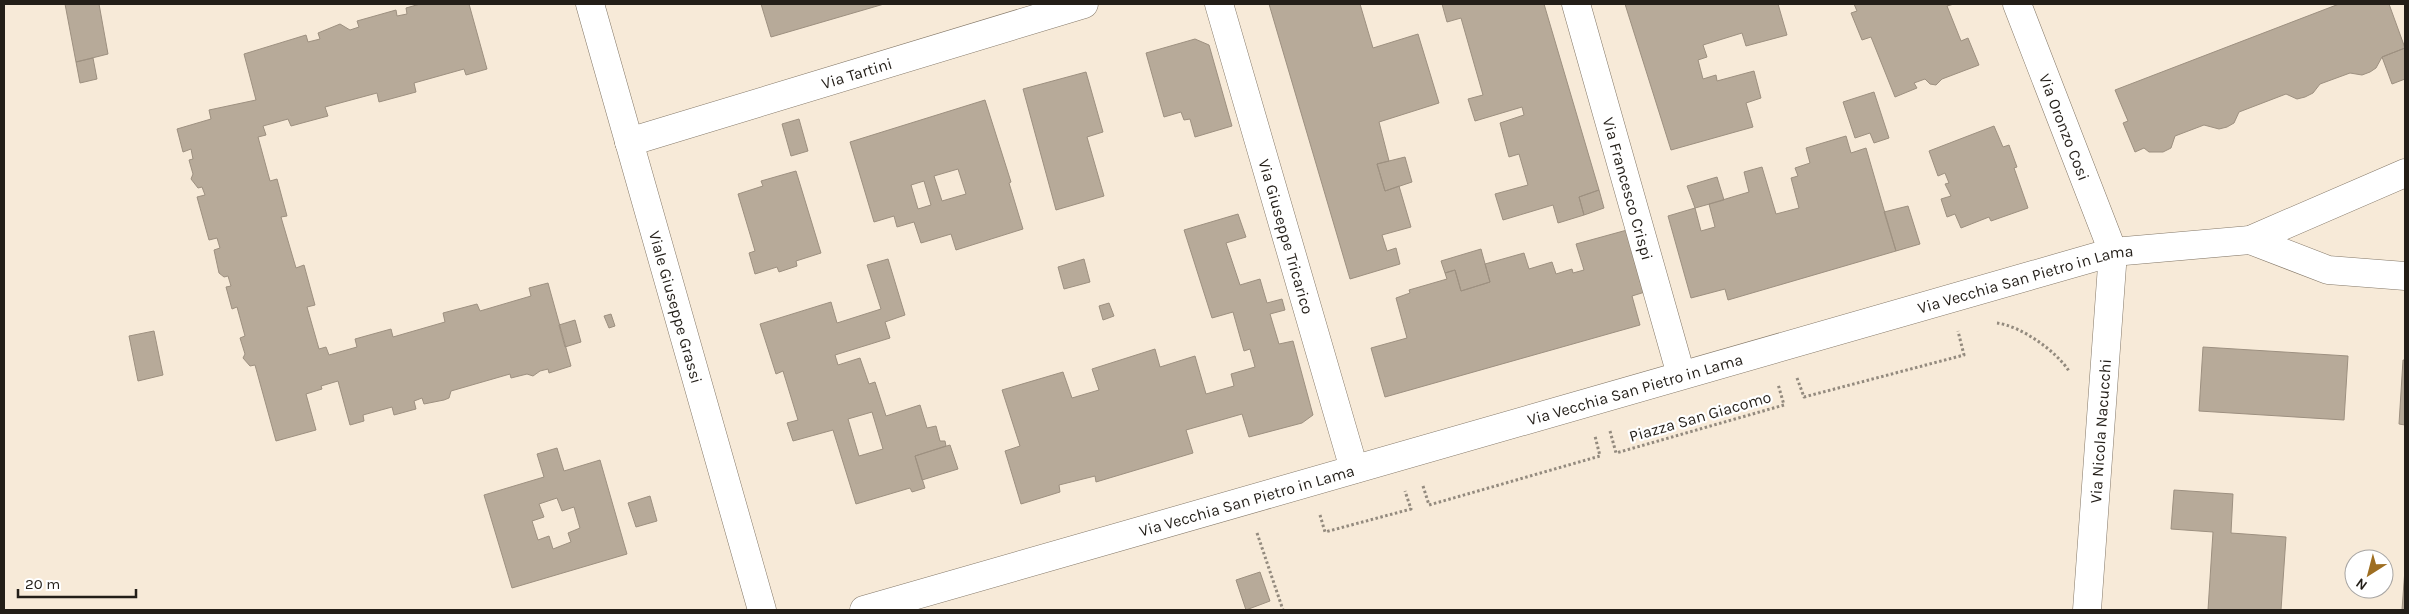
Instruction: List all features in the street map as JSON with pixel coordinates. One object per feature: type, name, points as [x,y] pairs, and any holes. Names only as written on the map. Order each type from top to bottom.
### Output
[{"type":"street","name":"Viale Giuseppe Grassi","points":[[590,4],[764,610]]},
{"type":"street","name":"Via Tartini","points":[[629,142],[1084,4]]},
{"type":"street","name":"Via Giuseppe Tricarico","points":[[1219,4],[1354,469]]},
{"type":"street","name":"Via Francesco Crispi","points":[[1576,4],[1681,375]]},
{"type":"street","name":"Via Oronzo Cosi","points":[[2017,4],[2113,252]]},
{"type":"street","name":"Via Vecchia San Pietro in Lama","points":[[864,610],[2113,252],[2250,240],[2405,173]]},
{"type":"street","points":[[2250,240],[2328,270],[2405,276]]},
{"type":"street","name":"Via Nicola Nacucchi","points":[[2087,610],[2113,252]]},
{"type":"path","points":[[1993,322],[2010,324],[2037,340],[2066,366],[2072,377]]},
{"type":"path","points":[[1795,371],[1804,397],[1964,355],[1957,329],[1966,326]]},
{"type":"path","name":"Piazza San Giacomo","points":[[1608,427],[1616,453],[1784,405],[1776,377]]},
{"type":"path","points":[[1420,480],[1429,505],[1600,456],[1594,432]]},
{"type":"path","points":[[1317,506],[1325,532],[1411,509],[1403,485]]},
{"type":"path","points":[[1254,524],[1283,610]]},
{"type":"building","points":[[65,4],[99,4],[108,54],[76,62]]},
{"type":"building","points":[[420,4],[469,4],[487,69],[466,75],[464,69],[414,83],[416,92],[379,102],[377,93],[325,107],[328,116],[291,126],[288,119],[263,126],[266,135],[258,137],[270,181],[277,179],[287,216],[281,217],[296,268],[304,265],[315,305],[307,307],[319,349],[326,347],[329,355],[357,347],[355,339],[391,329],[393,337],[445,322],[443,313],[477,304],[480,311],[531,296],[529,288],[548,283],[571,366],[549,373],[548,369],[540,371],[533,376],[527,374],[511,378],[510,374],[451,391],[449,398],[444,400],[424,404],[422,398],[414,401],[416,409],[394,415],[392,407],[363,415],[364,421],[350,425],[338,381],[321,386],[322,389],[306,394],[316,430],[276,441],[255,365],[250,366],[243,358],[245,354],[240,338],[245,336],[237,307],[232,309],[226,287],[231,286],[228,276],[224,277],[219,273],[214,250],[220,248],[217,238],[209,240],[197,197],[205,195],[202,187],[198,188],[191,179],[193,174],[189,160],[193,159],[191,149],[183,152],[177,129],[211,119],[209,110],[256,100],[244,54],[306,35],[308,42],[320,39],[318,33],[340,24],[350,30],[359,27],[357,21],[396,10],[397,16],[407,14],[406,8]]},
{"type":"building","points":[[761,4],[884,4],[771,37]]},
{"type":"building","points":[[1269,4],[1360,4],[1373,48],[1418,34],[1439,103],[1379,122],[1389,161],[1377,164],[1385,191],[1399,186],[1411,227],[1382,235],[1387,251],[1396,248],[1400,264],[1350,279]]},
{"type":"building","points":[[1442,4],[1544,4],[1599,190],[1579,197],[1584,215],[1558,223],[1553,205],[1503,220],[1495,194],[1528,185],[1519,154],[1509,157],[1500,123],[1524,115],[1522,107],[1475,121],[1468,99],[1483,95],[1461,18],[1447,22]]},
{"type":"building","points":[[1625,4],[1778,4],[1787,35],[1746,46],[1742,33],[1703,45],[1707,57],[1698,60],[1703,79],[1716,75],[1717,81],[1754,71],[1761,98],[1746,103],[1753,127],[1671,150]]},
{"type":"building","points":[[1854,4],[1954,4],[1947,6],[1961,41],[1968,38],[1979,65],[1942,79],[1936,85],[1930,84],[1925,79],[1914,83],[1917,88],[1895,97],[1871,37],[1862,40],[1851,13],[1857,11]]},
{"type":"building","points":[[2339,4],[2389,4],[2405,48],[2382,57],[2376,68],[2370,72],[2362,75],[2350,73],[2320,84],[2313,93],[2305,97],[2297,99],[2286,94],[2239,112],[2234,123],[2227,127],[2219,129],[2204,125],[2175,136],[2171,148],[2163,152],[2149,152],[2144,148],[2135,152],[2123,123],[2128,121],[2115,90]]},
{"type":"building","points":[[1195,39],[1209,45],[1232,126],[1195,137],[1190,119],[1184,120],[1181,112],[1164,117],[1146,53]]},
{"type":"building","points":[[2405,48],[2405,79],[2392,84],[2382,57]]},
{"type":"building","points":[[93,58],[97,79],[80,83],[76,62]]},
{"type":"building","points":[[1086,72],[1103,132],[1087,137],[1104,196],[1056,210],[1023,89]]},
{"type":"building","points":[[1874,92],[1889,138],[1874,143],[1870,133],[1855,138],[1843,102]]},
{"type":"building","points":[[985,100],[1011,182],[1009,183],[1023,229],[956,250],[951,234],[921,243],[914,222],[897,227],[894,216],[874,222],[850,142]],"holes":[[[958,169],[966,194],[942,201],[934,176]],[[924,181],[931,205],[918,209],[911,185]]]},
{"type":"building","points":[[799,119],[808,151],[791,156],[782,124]]},
{"type":"building","points":[[1994,126],[2003,147],[2009,145],[2017,167],[2014,168],[2028,208],[1991,221],[1989,217],[1961,228],[1955,214],[1947,217],[1941,199],[1951,196],[1945,184],[1949,183],[1945,173],[1938,176],[1929,151]]},
{"type":"building","points":[[1846,136],[1851,153],[1866,148],[1896,251],[1728,300],[1725,289],[1691,298],[1668,216],[1695,208],[1701,231],[1715,227],[1709,204],[1749,192],[1744,172],[1762,167],[1776,214],[1799,208],[1791,178],[1798,176],[1795,168],[1810,163],[1806,148]]},
{"type":"building","points":[[1405,157],[1412,182],[1385,191],[1377,164]]},
{"type":"building","points":[[796,171],[821,253],[796,261],[797,266],[779,272],[777,267],[755,274],[749,253],[755,251],[738,194],[763,186],[761,181]]},
{"type":"building","points":[[1717,177],[1724,200],[1695,208],[1687,186]]},
{"type":"building","points":[[1599,190],[1604,208],[1584,215],[1579,197]]},
{"type":"building","points":[[1908,206],[1920,244],[1896,251],[1884,212]]},
{"type":"building","points":[[1238,214],[1246,237],[1226,243],[1240,285],[1260,279],[1267,303],[1282,299],[1285,310],[1270,314],[1279,344],[1293,341],[1313,415],[1302,423],[1249,437],[1242,414],[1186,430],[1193,453],[1096,482],[1095,476],[1059,485],[1060,492],[1021,504],[1005,451],[1020,446],[1002,390],[1063,372],[1072,398],[1099,390],[1092,369],[1155,349],[1160,367],[1195,356],[1206,394],[1234,386],[1231,374],[1255,367],[1250,349],[1244,351],[1233,312],[1212,318],[1184,230]]},
{"type":"building","points":[[1627,230],[1645,292],[1632,296],[1640,325],[1385,397],[1371,348],[1407,338],[1396,298],[1410,293],[1409,290],[1447,279],[1445,273],[1455,270],[1461,291],[1490,282],[1485,264],[1524,253],[1529,269],[1552,262],[1556,274],[1572,269],[1573,273],[1584,270],[1576,244]]},
{"type":"building","points":[[1481,249],[1490,282],[1461,291],[1455,270],[1445,273],[1441,261]]},
{"type":"building","points":[[888,259],[905,315],[885,322],[890,338],[835,355],[838,365],[860,358],[869,384],[875,382],[886,416],[920,405],[927,428],[936,426],[940,441],[945,441],[946,446],[915,456],[925,488],[912,492],[910,488],[856,504],[833,430],[793,441],[787,423],[798,420],[783,371],[776,374],[760,324],[831,302],[837,323],[881,309],[867,265]],"holes":[[[872,412],[883,449],[859,456],[848,419]]]},
{"type":"building","points":[[1084,259],[1090,282],[1064,289],[1058,267]]},
{"type":"building","points":[[1109,303],[1114,316],[1103,320],[1099,306]]},
{"type":"building","points":[[611,314],[615,326],[609,328],[604,316]]},
{"type":"building","points":[[575,320],[581,342],[565,347],[559,325]]},
{"type":"building","points":[[154,331],[163,375],[138,381],[129,336]]},
{"type":"building","points":[[2203,347],[2348,356],[2344,420],[2199,411]]},
{"type":"building","points":[[2403,360],[2405,360],[2405,425],[2399,424]]},
{"type":"building","points":[[950,445],[958,469],[922,480],[915,456]]},
{"type":"building","points":[[557,448],[564,471],[600,460],[627,554],[512,588],[484,495],[544,477],[537,454]],"holes":[[[557,498],[562,511],[574,507],[580,528],[568,533],[571,542],[553,549],[549,536],[538,540],[532,521],[544,517],[539,504]]]},
{"type":"building","points":[[2174,490],[2233,494],[2231,533],[2286,537],[2281,610],[2208,610],[2213,532],[2171,529]]},
{"type":"building","points":[[650,496],[657,521],[636,527],[628,503]]},
{"type":"building","points":[[2405,569],[2405,610],[2402,610]]},
{"type":"building","points":[[1260,572],[1270,601],[1246,610],[1236,580]]}]
